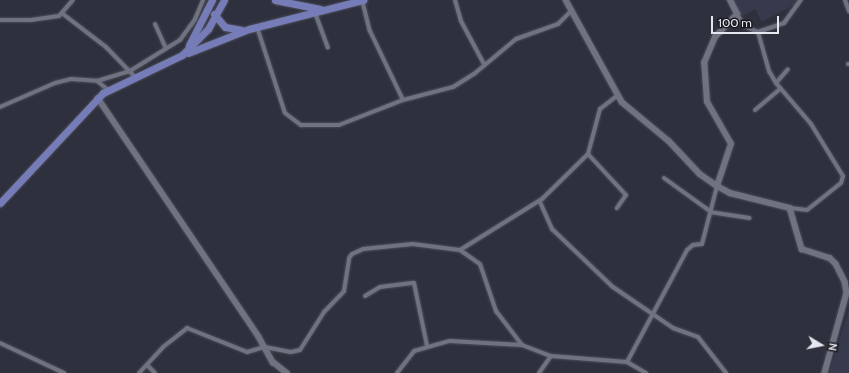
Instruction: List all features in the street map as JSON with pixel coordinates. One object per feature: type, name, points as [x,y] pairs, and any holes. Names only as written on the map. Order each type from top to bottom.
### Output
[{"type":"highway","points":[[212,0],[216,18],[228,29],[249,29]]},
{"type":"highway","points":[[182,55],[203,22],[212,0]]},
{"type":"highway","points":[[182,55],[216,18],[224,0]]},
{"type":"highway","points":[[275,0],[314,10]]},
{"type":"highway","points":[[0,203],[98,98],[108,90],[182,55],[249,29],[314,10],[363,0]]},
{"type":"street","points":[[0,20],[32,20],[63,14],[73,0]]},
{"type":"street","points":[[0,107],[55,83],[71,79],[97,80],[130,71],[166,49],[187,30],[203,0]]},
{"type":"street","points":[[363,0],[370,31],[403,100]]},
{"type":"street","points":[[455,0],[461,21],[484,64]]},
{"type":"street","points":[[566,0],[622,102],[674,146],[682,159],[718,186],[730,193],[790,208],[806,210],[841,183],[843,176],[812,124],[776,83],[769,71],[758,32]]},
{"type":"street","points":[[730,0],[744,26],[758,32],[784,23],[801,0]]},
{"type":"street","points":[[845,0],[849,11]]},
{"type":"street","points":[[314,10],[328,48]]},
{"type":"street","points":[[257,27],[284,111],[298,123],[338,125],[403,100],[453,86],[516,39],[558,24],[572,10]]},
{"type":"street","points":[[63,14],[130,71],[135,77]]},
{"type":"street","points":[[627,362],[652,312],[688,248],[702,244],[710,212],[731,144],[706,102],[704,64],[715,37],[737,14]]},
{"type":"street","points":[[155,24],[166,49]]},
{"type":"street","points":[[776,83],[788,69]]},
{"type":"street","points":[[97,80],[108,90]]},
{"type":"street","points":[[755,110],[780,89]]},
{"type":"street","points":[[460,250],[540,202],[588,154],[600,108],[618,95]]},
{"type":"street","points":[[98,98],[265,347],[274,364],[288,373]]},
{"type":"street","points":[[588,154],[626,195],[618,208]]},
{"type":"street","points":[[664,178],[710,212],[750,218]]},
{"type":"street","points":[[540,202],[549,225],[596,268],[613,288],[652,312],[674,328],[700,339],[726,373]]},
{"type":"street","points":[[790,208],[802,250],[830,258],[845,282],[846,301],[825,373]]},
{"type":"street","points":[[139,373],[163,347],[187,328],[247,352],[265,347],[293,352],[302,349],[324,312],[344,291],[349,258],[357,251],[424,243],[460,250],[480,264],[496,311],[522,345]]},
{"type":"street","points":[[365,296],[380,287],[414,283],[427,346]]},
{"type":"street","points":[[397,373],[410,354],[427,346],[450,341],[522,345],[551,356],[627,362],[646,373]]},
{"type":"street","points":[[0,343],[64,373]]},
{"type":"street","points":[[538,373],[551,356]]},
{"type":"street","points":[[147,365],[155,373]]},
{"type":"shaded area","points":[[732,0],[798,0],[799,2],[762,22],[755,9],[741,17]]},
{"type":"shaded area","points":[[849,310],[849,373],[829,373]]}]
